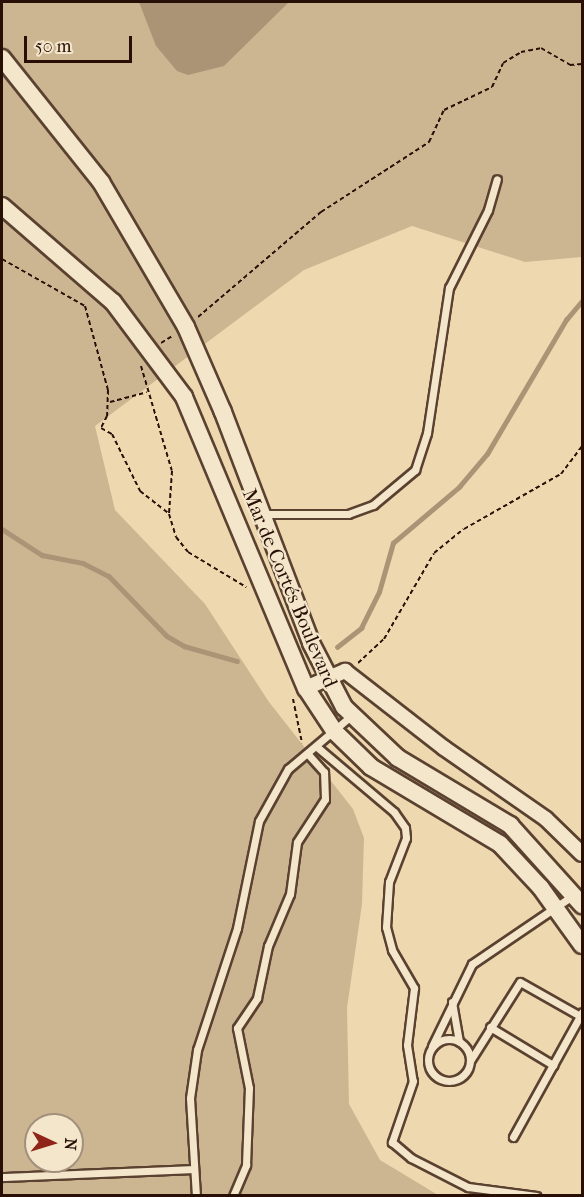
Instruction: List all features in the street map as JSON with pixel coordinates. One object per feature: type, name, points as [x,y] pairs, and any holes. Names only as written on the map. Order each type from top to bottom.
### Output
[{"type":"street","points":[[2,58],[101,182],[186,327],[328,679],[351,716],[398,758],[498,814],[526,838],[579,900]]},
{"type":"street","name":"Mar de Cortés Boulevard","points":[[2,207],[114,302],[184,397],[306,688],[335,732],[371,767],[500,844],[554,907],[582,945]]},
{"type":"street","points":[[236,517],[262,514]]},
{"type":"street","points":[[306,688],[345,671],[444,748],[546,819],[582,854]]},
{"type":"lane","points":[[262,514],[348,514],[373,506],[415,470],[427,433],[449,288],[488,210],[497,179]]},
{"type":"lane","points":[[196,1196],[191,1169],[190,1098],[197,1050],[237,928],[259,820],[288,769],[335,732],[351,716]]},
{"type":"lane","points":[[317,747],[394,812],[405,828],[406,838],[389,882],[386,927],[397,962],[414,988],[407,1045],[413,1081],[392,1142],[411,1158],[468,1187],[536,1196]]},
{"type":"lane","points":[[233,1196],[246,1165],[249,1088],[237,1028],[260,990],[268,946],[290,894],[297,842],[326,800],[324,772],[307,753]]},
{"type":"lane","points":[[513,1137],[581,1014],[520,982],[460,1078],[441,1080],[429,1065],[432,1046],[452,1000],[472,964],[485,950],[554,907],[579,900]]},
{"type":"lane","points":[[452,1000],[459,1041],[470,1061]]},
{"type":"lane","points":[[490,1028],[553,1065]]},
{"type":"lane","points":[[432,1046],[443,1039],[459,1041]]},
{"type":"lane","points":[[2,1177],[191,1169]]},
{"type":"path","points":[[250,591],[188,552],[176,537],[169,514],[172,471],[147,392],[141,363],[150,350],[186,327],[321,212],[429,142],[444,110],[492,87],[503,63],[521,52],[541,48],[570,65],[582,64]]},
{"type":"path","points":[[2,259],[85,306],[109,402],[101,428],[112,434],[140,491],[169,514]]},
{"type":"path","points":[[109,402],[147,392]]},
{"type":"path","points":[[345,671],[384,639],[434,553],[464,529],[561,474],[582,446]]},
{"type":"shaded area","points":[[2,2],[582,2],[582,257],[525,262],[412,226],[304,270],[95,426],[115,510],[205,604],[269,702],[353,809],[364,838],[362,904],[347,1008],[349,1104],[380,1160],[438,1195],[2,1196]]},
{"type":"shaded area","points":[[139,2],[289,2],[224,66],[188,75],[177,71],[156,46]]},
{"type":"waterway","points":[[337,647],[361,628],[379,592],[393,543],[459,487],[487,454],[566,320],[582,301]]},
{"type":"waterway","points":[[2,529],[42,555],[83,563],[109,576],[167,636],[184,646],[237,661]]}]
